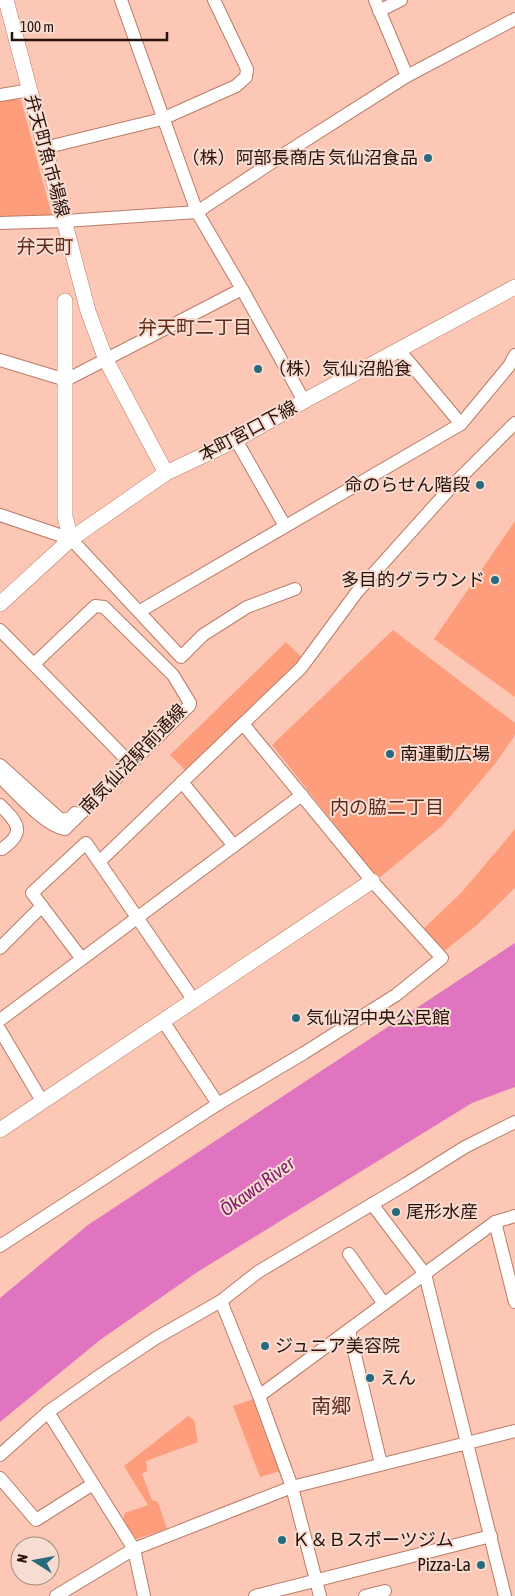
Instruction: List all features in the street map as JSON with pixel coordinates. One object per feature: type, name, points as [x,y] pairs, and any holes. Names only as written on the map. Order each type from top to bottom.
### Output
[{"type":"street","name":"弁天町魚市場線","points":[[6,0],[88,310],[106,360],[166,474]]},
{"type":"street","points":[[121,0],[162,119],[197,212],[242,288],[304,401]]},
{"type":"street","points":[[44,148],[162,119],[236,86],[246,77],[247,69],[214,0]]},
{"type":"street","points":[[401,0],[377,6],[407,76]]},
{"type":"street","points":[[0,224],[197,212],[407,76],[515,19]]},
{"type":"street","points":[[0,95],[30,90]]},
{"type":"street","name":"本町宮口下線","points":[[0,604],[71,539],[166,474],[236,440],[515,287]]},
{"type":"street","points":[[0,360],[66,380],[242,288]]},
{"type":"street","points":[[65,301],[65,517],[71,539]]},
{"type":"street","points":[[399,350],[461,424]]},
{"type":"street","points":[[140,611],[461,424],[509,366],[515,355]]},
{"type":"street","points":[[99,862],[301,668],[357,592],[453,485],[515,423]]},
{"type":"street","points":[[236,440],[285,526]]},
{"type":"street","points":[[0,516],[71,539],[181,657],[203,635],[247,607],[295,588]]},
{"type":"street","name":"南気仙沼駅前通線","points":[[0,769],[61,820],[70,818],[130,762],[180,710],[184,702],[168,677],[100,611],[94,613],[36,666]]},
{"type":"street","points":[[0,630],[130,762]]},
{"type":"street","points":[[1,1244],[218,1104],[396,995],[442,958],[372,881],[243,724]]},
{"type":"street","points":[[182,782],[234,846]]},
{"type":"street","points":[[0,1020],[302,795]]},
{"type":"street","points":[[0,805],[15,820],[18,831],[16,838],[0,849]]},
{"type":"street","points":[[82,959],[32,893],[86,843],[193,999]]},
{"type":"street","points":[[0,1130],[193,999],[372,881]]},
{"type":"street","points":[[0,948],[42,906]]},
{"type":"street","points":[[162,1020],[218,1104]]},
{"type":"street","points":[[0,1030],[42,1101]]},
{"type":"street","points":[[0,1455],[48,1412],[156,1338],[221,1301],[258,1272],[465,1147],[514,1126]]},
{"type":"street","points":[[372,1204],[425,1274],[505,1596]]},
{"type":"street","points":[[259,1396],[495,1222],[515,1216]]},
{"type":"street","points":[[495,1222],[515,1302]]},
{"type":"street","points":[[348,1254],[384,1304]]},
{"type":"street","points":[[221,1301],[259,1396],[292,1487],[320,1596]]},
{"type":"street","points":[[349,1330],[382,1464]]},
{"type":"street","points":[[48,1412],[134,1549],[144,1596]]},
{"type":"street","points":[[56,1596],[134,1549],[292,1487],[515,1431]]},
{"type":"street","points":[[0,1478],[36,1520],[93,1484]]},
{"type":"street","points":[[255,1596],[490,1536]]},
{"type":"street","points":[[365,1596],[385,1591]]},
{"type":"shaded area","points":[[21,100],[52,216],[0,216],[0,101]]},
{"type":"shaded area","name":"多目的グラウンド","points":[[515,521],[515,697],[434,639]]},
{"type":"shaded area","name":"南運動広場","points":[[393,630],[515,723],[515,735],[495,764],[443,825],[378,879],[272,745]]},
{"type":"shaded area","points":[[286,642],[302,657],[188,773],[170,755]]},
{"type":"shaded area","points":[[515,829],[515,888],[477,925],[443,952],[422,930],[461,893]]},
{"type":"shaded area","points":[[254,1399],[280,1471],[260,1477],[233,1406]]},
{"type":"shaded area","points":[[188,1416],[194,1420],[198,1442],[146,1461],[147,1471],[142,1474],[152,1500],[158,1502],[167,1529],[136,1539],[123,1519],[125,1513],[148,1505],[124,1466]]},
{"type":"water","name":"Ōkawa River","points":[[515,943],[515,1087],[472,1103],[199,1271],[100,1340],[0,1422],[0,1298],[88,1225]]},
{"type":"place","name":"（株）阿部長商店 気仙沼食品","points":[[428,158]]},
{"type":"place","name":"（株）気仙沼船食","points":[[258,369]]},
{"type":"place","name":"命のらせん階段","points":[[480,485]]},
{"type":"place","name":"多目的グラウンド","points":[[495,580]]},
{"type":"place","name":"南運動広場","points":[[390,754]]},
{"type":"place","name":"気仙沼中央公民館","points":[[296,1018]]},
{"type":"place","name":"尾形水産","points":[[396,1212]]},
{"type":"place","name":"ジュニア美容院","points":[[265,1346]]},
{"type":"place","name":"えん","points":[[370,1378]]},
{"type":"place","name":"Ｋ＆Ｂスポーツジム","points":[[282,1540]]},
{"type":"place","name":"Pizza-La","points":[[481,1565]]},
{"type":"district","name":"弁天町","points":[[45,246]]},
{"type":"district","name":"弁天町二丁目","points":[[195,327]]},
{"type":"district","name":"内の脇二丁目","points":[[387,807]]},
{"type":"district","name":"南郷","points":[[331,1406]]}]
